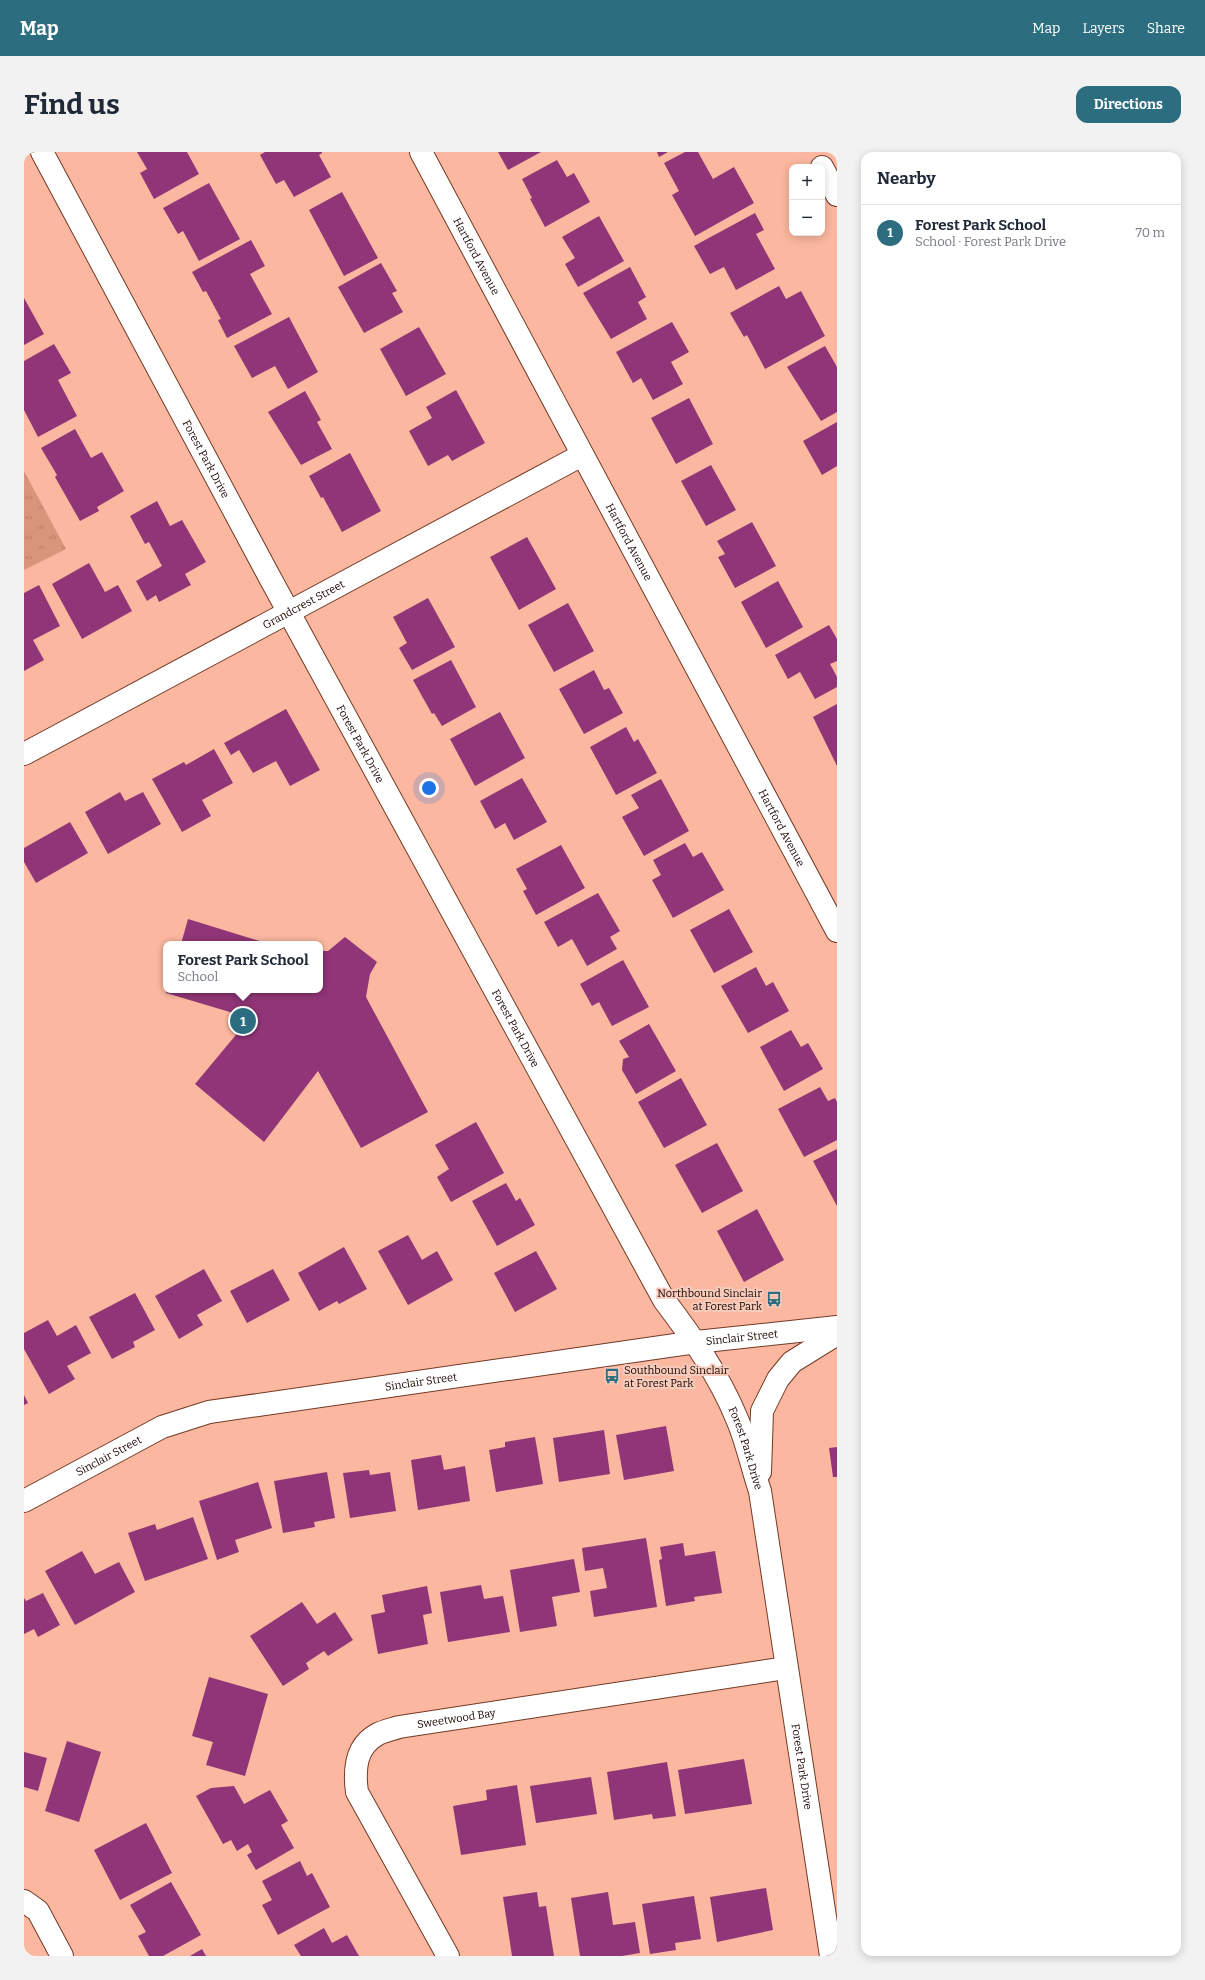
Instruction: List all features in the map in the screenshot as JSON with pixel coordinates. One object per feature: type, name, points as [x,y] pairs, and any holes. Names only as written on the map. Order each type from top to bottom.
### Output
[{"type":"street","name":"Forest Park Drive","points":[[42,152],[289,613],[664,1300],[696,1342],[714,1371],[738,1419],[760,1491],[831,1956]]},
{"type":"street","name":"Hartford Avenue","points":[[421,152],[837,931]]},
{"type":"street","points":[[814,152],[820,164]]},
{"type":"street","points":[[825,173],[837,195]]},
{"type":"street","name":"Grandcrest Street","points":[[24,754],[582,455]]},
{"type":"street","name":"Sinclair Street","points":[[24,1501],[162,1427],[210,1412],[696,1342],[837,1327]]},
{"type":"street","points":[[760,1491],[762,1411],[778,1379],[792,1362],[837,1334]]},
{"type":"street","name":"Sweetwood Bay","points":[[448,1956],[358,1792],[355,1773],[357,1764],[363,1747],[378,1734],[399,1727],[786,1668]]},
{"type":"street","points":[[24,1901],[38,1911],[62,1956]]},
{"type":"green space","points":[[24,471],[66,549],[24,570]]},
{"type":"building","points":[[137,152],[187,152],[199,174],[154,199],[140,173],[147,169]]},
{"type":"building","points":[[265,152],[322,152],[319,155],[331,177],[294,197],[284,180],[276,184],[260,155]]},
{"type":"building","points":[[498,152],[541,152],[508,170]]},
{"type":"building","points":[[657,152],[668,152],[659,157]]},
{"type":"building","points":[[685,152],[698,152],[713,179],[734,167],[754,203],[695,236],[672,195],[679,191],[664,163]]},
{"type":"building","points":[[557,160],[567,177],[574,173],[590,202],[545,227],[530,199],[532,198],[522,179]]},
{"type":"building","points":[[209,183],[240,239],[199,261],[183,231],[178,234],[163,208]]},
{"type":"building","points":[[342,192],[378,258],[344,276],[309,210]]},
{"type":"building","points":[[755,213],[764,230],[756,234],[775,269],[736,290],[724,267],[710,274],[694,246]]},
{"type":"building","points":[[599,216],[624,261],[578,287],[565,264],[575,258],[562,237]]},
{"type":"building","points":[[251,240],[265,266],[250,274],[272,314],[227,338],[218,320],[221,319],[206,291],[203,292],[192,272]]},
{"type":"building","points":[[381,263],[397,291],[392,293],[403,312],[364,333],[338,287]]},
{"type":"building","points":[[630,267],[646,297],[638,302],[647,319],[611,339],[583,293]]},
{"type":"building","points":[[779,286],[786,299],[801,291],[825,336],[765,369],[747,335],[744,337],[730,313]]},
{"type":"building","points":[[24,298],[44,334],[24,345]]},
{"type":"building","points":[[289,317],[318,372],[288,389],[275,366],[252,378],[234,346]]},
{"type":"building","points":[[672,322],[689,352],[671,362],[683,384],[653,400],[641,378],[633,383],[616,352]]},
{"type":"building","points":[[419,327],[446,374],[406,396],[380,349]]},
{"type":"building","points":[[54,344],[71,373],[58,380],[77,416],[38,437],[24,410],[24,361]]},
{"type":"building","points":[[825,346],[837,367],[837,412],[821,421],[787,367]]},
{"type":"building","points":[[456,390],[485,443],[452,461],[448,455],[428,466],[409,431],[432,418],[426,407]]},
{"type":"building","points":[[305,391],[321,420],[317,422],[332,449],[301,465],[268,412]]},
{"type":"building","points":[[689,398],[713,444],[676,464],[651,418]]},
{"type":"building","points":[[837,422],[837,466],[822,475],[803,441]]},
{"type":"building","points":[[75,429],[91,458],[102,452],[124,491],[97,507],[99,511],[80,521],[55,477],[57,475],[41,448]]},
{"type":"building","points":[[350,453],[381,511],[342,532],[323,497],[321,498],[309,476]]},
{"type":"building","points":[[711,465],[736,510],[706,526],[681,481]]},
{"type":"building","points":[[157,501],[170,526],[182,520],[206,562],[185,574],[191,585],[159,602],[156,595],[147,601],[136,581],[162,566],[149,542],[145,544],[130,516]]},
{"type":"building","points":[[752,522],[776,566],[735,588],[718,557],[725,554],[717,541]]},
{"type":"building","points":[[527,537],[556,589],[519,610],[490,557]]},
{"type":"building","points":[[89,563],[105,592],[118,585],[132,611],[82,639],[52,584]]},
{"type":"building","points":[[778,581],[803,627],[766,648],[741,602]]},
{"type":"building","points":[[39,585],[60,626],[33,640],[44,660],[24,671],[24,593]]},
{"type":"building","points":[[428,598],[455,647],[412,670],[399,648],[407,643],[393,617]]},
{"type":"building","points":[[568,603],[594,651],[554,672],[528,625]]},
{"type":"building","points":[[829,625],[837,639],[837,661],[830,664],[837,677],[837,687],[815,699],[800,672],[788,679],[775,655]]},
{"type":"building","points":[[451,660],[476,707],[442,726],[434,713],[432,714],[413,680]]},
{"type":"building","points":[[594,670],[604,690],[609,688],[623,713],[584,734],[559,689]]},
{"type":"building","points":[[837,704],[837,766],[813,717]]},
{"type":"building","points":[[286,709],[320,770],[290,786],[276,761],[253,773],[239,750],[231,755],[224,743]]},
{"type":"building","points":[[500,712],[525,758],[475,786],[450,739]]},
{"type":"building","points":[[626,727],[634,742],[638,739],[657,773],[616,795],[590,747]]},
{"type":"building","points":[[214,749],[233,783],[202,800],[211,816],[182,832],[152,779],[184,762],[186,765]]},
{"type":"building","points":[[522,778],[547,822],[514,840],[505,823],[495,829],[480,801]]},
{"type":"building","points":[[661,779],[689,831],[644,856],[622,817],[639,808],[631,795]]},
{"type":"building","points":[[120,792],[125,801],[143,792],[161,824],[108,854],[85,812]]},
{"type":"building","points":[[70,822],[88,853],[36,883],[24,862],[24,848]]},
{"type":"building","points":[[685,843],[693,857],[702,852],[724,890],[673,918],[652,880],[661,875],[653,860]]},
{"type":"building","points":[[561,845],[585,888],[536,915],[523,891],[527,889],[516,869]]},
{"type":"building","points":[[598,893],[620,931],[610,937],[617,949],[587,966],[572,939],[558,947],[544,922]]},
{"type":"building","points":[[729,909],[753,952],[714,973],[690,930]]},
{"type":"building","points":[[188,919],[259,941],[182,941]]},
{"type":"building","points":[[345,937],[377,962],[370,974],[366,997],[428,1112],[361,1148],[318,1071],[264,1142],[195,1084],[250,1018],[166,993],[323,993],[323,951],[328,951]]},
{"type":"building","points":[[623,960],[649,1007],[612,1026],[599,1002],[592,1006],[580,984]]},
{"type":"building","points":[[756,967],[766,986],[773,982],[789,1011],[748,1033],[721,986]]},
{"type":"building","points":[[649,1024],[676,1071],[636,1094],[622,1070],[623,1059],[629,1057],[619,1041]]},
{"type":"building","points":[[791,1030],[801,1047],[808,1043],[823,1069],[784,1091],[760,1047]]},
{"type":"building","points":[[681,1078],[707,1125],[664,1148],[638,1102]]},
{"type":"building","points":[[820,1087],[828,1101],[835,1098],[837,1102],[837,1140],[804,1157],[778,1109]]},
{"type":"building","points":[[476,1122],[504,1173],[451,1202],[437,1177],[449,1169],[435,1145]]},
{"type":"building","points":[[717,1143],[743,1191],[702,1213],[675,1165]]},
{"type":"building","points":[[837,1149],[837,1206],[813,1161]]},
{"type":"building","points":[[506,1183],[516,1201],[520,1198],[535,1225],[497,1246],[472,1201]]},
{"type":"building","points":[[757,1209],[784,1260],[744,1282],[717,1231]]},
{"type":"building","points":[[408,1235],[422,1260],[437,1251],[453,1280],[408,1305],[378,1251]]},
{"type":"building","points":[[344,1247],[367,1289],[339,1304],[337,1301],[319,1311],[298,1273]]},
{"type":"building","points":[[536,1251],[557,1289],[515,1312],[494,1273]]},
{"type":"building","points":[[204,1269],[222,1301],[197,1315],[203,1325],[179,1339],[155,1296]]},
{"type":"building","points":[[273,1269],[290,1300],[247,1323],[230,1291]]},
{"type":"building","points":[[135,1293],[155,1330],[133,1342],[135,1347],[112,1359],[89,1317]]},
{"type":"building","points":[[48,1320],[57,1336],[76,1325],[91,1353],[67,1366],[75,1379],[49,1394],[24,1349],[24,1333]]},
{"type":"building","points":[[24,1395],[28,1403],[24,1405]]},
{"type":"building","points":[[666,1426],[674,1471],[624,1480],[616,1435]]},
{"type":"building","points":[[604,1430],[610,1474],[559,1482],[553,1438]]},
{"type":"building","points":[[535,1437],[543,1484],[496,1492],[489,1450],[505,1447],[505,1442]]},
{"type":"building","points":[[837,1447],[837,1477],[833,1477],[829,1448]]},
{"type":"building","points":[[441,1455],[444,1470],[465,1466],[470,1501],[418,1510],[411,1460]]},
{"type":"building","points":[[369,1470],[370,1475],[390,1472],[396,1511],[350,1518],[343,1473]]},
{"type":"building","points":[[327,1472],[335,1518],[314,1522],[315,1527],[283,1533],[274,1481]]},
{"type":"building","points":[[258,1482],[272,1528],[235,1540],[239,1552],[217,1560],[199,1501]]},
{"type":"building","points":[[193,1517],[208,1559],[145,1581],[128,1533],[155,1524],[157,1530]]},
{"type":"building","points":[[646,1538],[657,1607],[594,1617],[590,1591],[607,1588],[603,1568],[585,1571],[582,1548]]},
{"type":"building","points":[[683,1543],[685,1556],[715,1551],[722,1593],[694,1597],[695,1601],[666,1606],[659,1560],[662,1559],[660,1547]]},
{"type":"building","points":[[82,1551],[95,1574],[119,1562],[135,1592],[75,1625],[45,1571]]},
{"type":"building","points":[[574,1559],[580,1592],[552,1597],[557,1626],[520,1632],[510,1570]]},
{"type":"building","points":[[481,1585],[484,1599],[503,1596],[510,1632],[448,1642],[440,1592]]},
{"type":"building","points":[[427,1586],[432,1613],[423,1615],[428,1644],[378,1654],[371,1615],[385,1612],[382,1595]]},
{"type":"building","points":[[43,1593],[60,1625],[38,1637],[34,1629],[24,1634],[24,1598],[26,1601]]},
{"type":"building","points":[[302,1602],[317,1624],[335,1612],[353,1640],[328,1656],[324,1651],[306,1663],[309,1669],[283,1686],[250,1636]]},
{"type":"building","points":[[209,1677],[268,1694],[245,1776],[206,1765],[213,1742],[192,1736]]},
{"type":"building","points":[[67,1741],[101,1752],[79,1822],[45,1811]]},
{"type":"building","points":[[24,1752],[47,1758],[38,1791],[24,1787]]},
{"type":"building","points":[[744,1759],[752,1804],[685,1814],[678,1770]]},
{"type":"building","points":[[667,1762],[676,1816],[653,1819],[652,1814],[614,1820],[607,1772]]},
{"type":"building","points":[[591,1777],[597,1814],[536,1823],[530,1786]]},
{"type":"building","points":[[517,1785],[526,1845],[461,1855],[453,1806],[487,1800],[486,1790]]},
{"type":"building","points":[[234,1786],[244,1804],[270,1790],[288,1821],[281,1825],[294,1848],[256,1870],[247,1855],[252,1852],[248,1844],[237,1851],[231,1840],[223,1844],[196,1796],[211,1788]]},
{"type":"building","points":[[146,1823],[172,1873],[120,1900],[94,1850]]},
{"type":"building","points":[[300,1861],[307,1876],[312,1873],[330,1907],[278,1935],[262,1905],[272,1900],[262,1881]]},
{"type":"building","points":[[171,1882],[201,1935],[163,1956],[149,1956],[138,1936],[146,1932],[130,1905]]},
{"type":"building","points":[[766,1888],[773,1930],[717,1942],[710,1897]]},
{"type":"building","points":[[537,1892],[539,1907],[546,1906],[554,1956],[512,1956],[503,1897]]},
{"type":"building","points":[[608,1892],[613,1925],[635,1922],[640,1953],[622,1956],[580,1956],[571,1898]]},
{"type":"building","points":[[694,1896],[701,1939],[675,1943],[676,1950],[650,1954],[642,1904]]},
{"type":"building","points":[[324,1928],[332,1943],[347,1935],[359,1956],[301,1956],[294,1945]]},
{"type":"building","points":[[202,1949],[206,1956],[190,1956]]},
{"type":"place","name":"Forest Park School","points":[[243,1021]]},
{"type":"place","name":"Northbound Sinclair at Forest Park","points":[[774,1299]]},
{"type":"place","name":"Southbound Sinclair at Forest Park","points":[[612,1376]]}]
